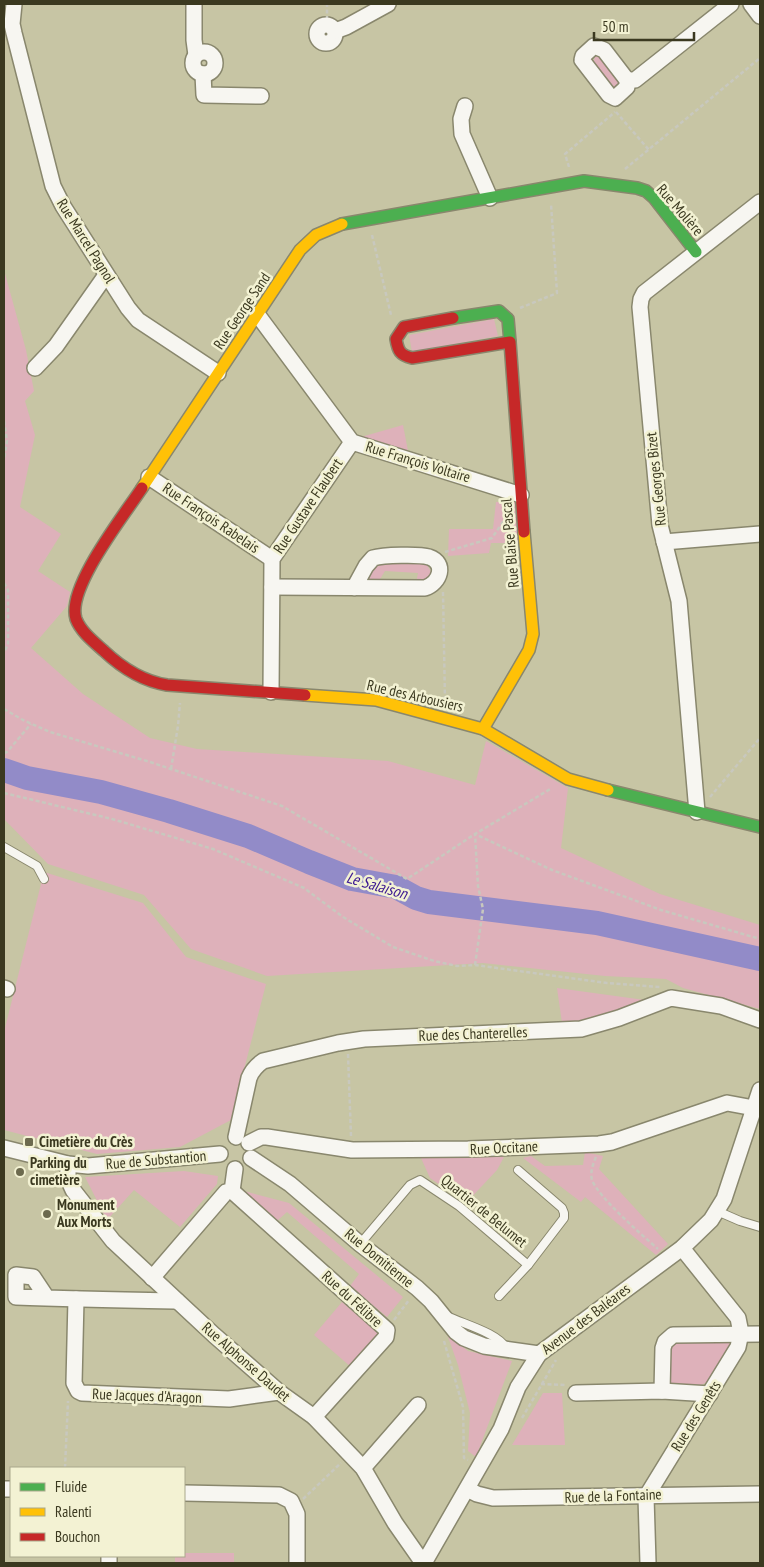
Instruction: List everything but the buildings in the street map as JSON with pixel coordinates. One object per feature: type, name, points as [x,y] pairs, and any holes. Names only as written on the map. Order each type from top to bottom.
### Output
[{"type":"street","name":"Rue Marcel Pagnol","points":[[14,4],[8,20],[53,186],[63,206],[106,275],[138,320],[218,373]]},
{"type":"street","points":[[194,4],[196,56],[206,53],[214,60],[213,70],[203,74],[204,95],[261,96]]},
{"type":"street","points":[[331,28],[346,27],[388,4]]},
{"type":"street","points":[[627,80],[635,80],[731,4]]},
{"type":"street","points":[[750,4],[760,16]]},
{"type":"street","points":[[594,46],[604,50],[627,80],[627,88],[615,105],[610,95],[582,60],[583,56],[594,46]]},
{"type":"street","points":[[465,106],[462,134],[490,198]]},
{"type":"street","name":"Rue Molière","points":[[550,187],[584,181],[637,188],[646,191],[654,198],[696,252]]},
{"type":"street","name":"Rue George Sand","points":[[75,611],[79,592],[88,570],[307,242],[327,229],[338,225],[550,187]]},
{"type":"street","name":"Rue Georges Bizet","points":[[697,812],[678,601],[660,525],[640,306],[644,293],[760,202]]},
{"type":"street","points":[[35,368],[56,346],[106,275]]},
{"type":"street","points":[[504,314],[491,310],[404,327],[396,339],[398,350],[403,356],[412,358],[510,342]]},
{"type":"street","name":"Rue François Voltaire","points":[[258,314],[352,442],[521,495]]},
{"type":"street","name":"Rue Blaise Pascal","points":[[483,729],[529,650],[533,634],[510,342],[508,320],[504,314]]},
{"type":"street","name":"Rue Gustave Flaubert","points":[[270,692],[272,559],[352,442]]},
{"type":"street","name":"Rue François Rabelais","points":[[150,478],[272,559]]},
{"type":"street","points":[[664,542],[760,534]]},
{"type":"street","points":[[272,588],[354,588],[425,588],[432,586],[439,576],[439,569],[433,559],[423,556],[373,558],[366,566],[354,588]]},
{"type":"street","name":"Rue des Arbousiers","points":[[75,611],[76,619],[86,635],[130,672],[154,682],[181,686],[376,700],[483,729],[568,779],[760,827]]},
{"type":"street","points":[[671,998],[721,1006],[760,1020]]},
{"type":"street","name":"Rue des Chanterelles","points":[[246,1146],[249,1078],[251,1072],[263,1061],[364,1039],[581,1029],[619,1018],[671,998]]},
{"type":"street","name":"Avenue des Baléares","points":[[423,1563],[500,1429],[518,1387],[535,1360],[682,1248],[718,1211],[729,1188],[760,1090]]},
{"type":"street","name":"Rue Occitane","points":[[246,1146],[261,1137],[352,1150],[468,1150],[600,1144],[612,1142],[727,1103],[754,1108]]},
{"type":"street","points":[[230,1138],[246,1146],[244,1167],[236,1169],[225,1164],[220,1154],[224,1142],[230,1138]]},
{"type":"street","name":"Rue Domitienne","points":[[246,1146],[360,1244],[417,1288],[456,1332],[464,1338],[484,1346],[507,1350],[535,1360]]},
{"type":"street","name":"Rue de Substantion","points":[[4,1151],[68,1164],[88,1166],[220,1154]]},
{"type":"street","name":"Rue Alphonse Daudet","points":[[68,1164],[68,1178],[73,1190],[112,1241],[279,1392],[314,1417],[363,1468],[394,1523],[423,1563]]},
{"type":"street","points":[[152,1278],[226,1192],[232,1191],[236,1169]]},
{"type":"street","name":"Rue du Félibre","points":[[232,1191],[387,1330],[386,1337],[314,1417]]},
{"type":"street","points":[[682,1248],[738,1318],[741,1333]]},
{"type":"street","points":[[47,1298],[178,1301]]},
{"type":"street","name":"Rue Jacques d'Aragon","points":[[76,1299],[74,1382],[78,1392],[87,1395],[229,1399],[279,1392]]},
{"type":"street","name":"Rue des Genêts","points":[[646,1496],[738,1347],[741,1333]]},
{"type":"street","points":[[662,1391],[663,1348],[669,1337],[678,1334],[760,1334]]},
{"type":"street","points":[[576,1393],[662,1391],[710,1394]]},
{"type":"street","points":[[363,1468],[418,1405]]},
{"type":"street","name":"Rue de la Fontaine","points":[[467,1488],[477,1494],[493,1498],[760,1494]]},
{"type":"street","points":[[185,1493],[279,1495],[291,1500],[297,1514],[297,1563]]},
{"type":"street","points":[[646,1496],[648,1563]]},
{"type":"lane","points":[[4,847],[38,866],[44,879]]},
{"type":"lane","name":"Quartier de Belumet","points":[[499,1296],[528,1265],[562,1222],[564,1213],[562,1208],[518,1170]]},
{"type":"lane","name":"Quartier de Belumet","points":[[360,1244],[410,1185],[420,1180],[425,1181],[460,1206],[528,1265]]},
{"type":"lane","points":[[718,1211],[740,1221],[760,1227]]},
{"type":"path","points":[[327,4],[331,28]]},
{"type":"path","points":[[607,184],[760,58]]},
{"type":"path","points":[[575,182],[565,154],[615,105],[648,150]]},
{"type":"path","points":[[504,314],[557,294],[550,187]]},
{"type":"path","points":[[369,219],[396,339]]},
{"type":"path","points":[[4,421],[7,441],[4,459]]},
{"type":"path","points":[[433,559],[447,551],[492,538],[507,516]]},
{"type":"path","points":[[4,583],[8,590],[8,645],[4,652]]},
{"type":"path","points":[[432,586],[444,593],[445,718]]},
{"type":"path","points":[[171,769],[178,726],[181,686]]},
{"type":"path","points":[[4,709],[50,732],[171,769],[282,806],[407,879],[475,834],[568,779]]},
{"type":"path","points":[[6,753],[31,724]]},
{"type":"path","points":[[697,812],[760,738]]},
{"type":"path","points":[[4,792],[112,819],[214,849],[304,888],[343,917],[394,947],[434,961],[457,966],[474,965],[607,983],[665,987],[671,998]]},
{"type":"path","points":[[475,834],[552,870],[661,910],[760,940]]},
{"type":"path","points":[[474,965],[483,909],[478,886],[475,834]]},
{"type":"path","points":[[348,1042],[352,1150]]},
{"type":"path","points":[[600,1144],[592,1168],[592,1179],[597,1189],[640,1233],[668,1258]]},
{"type":"path","points":[[387,1330],[417,1288]]},
{"type":"path","points":[[442,1334],[463,1407],[465,1432],[464,1458],[480,1465]]},
{"type":"path","points":[[520,1421],[560,1353]]},
{"type":"path","points":[[542,1384],[568,1385],[576,1393]]},
{"type":"path","points":[[65,1467],[68,1401],[70,1397],[78,1392]]},
{"type":"path","points":[[295,1507],[350,1455]]},
{"type":"shaded area","points":[[602,56],[621,80],[620,87],[612,88],[593,63],[595,57]]},
{"type":"shaded area","points":[[4,270],[26,350],[34,391],[25,401],[35,435],[20,507],[61,534],[38,571],[70,592],[67,606],[31,648],[83,694],[150,738],[197,749],[388,761],[475,785],[486,741],[568,788],[561,848],[660,894],[760,925],[760,1009],[683,988],[666,979],[605,976],[483,963],[267,976],[191,949],[144,895],[48,864],[4,819]]},
{"type":"shaded area","points":[[494,319],[498,336],[412,352],[409,335]]},
{"type":"shaded area","points":[[403,425],[408,451],[361,437]]},
{"type":"shaded area","points":[[496,502],[515,502],[518,543],[491,543],[489,553],[448,556],[449,529],[493,529]]},
{"type":"shaded area","points":[[378,562],[426,563],[432,574],[426,581],[416,583],[418,573],[385,571],[380,579],[367,579]]},
{"type":"shaded area","points":[[44,872],[143,903],[186,957],[266,984],[231,1120],[180,1147],[97,1154],[4,1130],[4,1032]]},
{"type":"shaded area","points":[[557,988],[652,1001],[581,1021],[562,1023]]},
{"type":"shaded area","points":[[585,1152],[603,1156],[599,1169],[668,1244],[656,1255],[585,1197],[581,1202],[523,1158],[531,1156],[545,1166],[583,1165]]},
{"type":"shaded area","points":[[504,1157],[497,1170],[466,1203],[430,1178],[421,1158]]},
{"type":"shaded area","points":[[184,1171],[218,1176],[217,1184],[180,1227],[134,1190],[107,1220],[85,1177]]},
{"type":"shaded area","points":[[244,1191],[289,1203],[403,1297],[387,1317],[350,1286],[359,1274],[287,1212],[277,1221]]},
{"type":"shaded area","points":[[342,1302],[379,1334],[351,1367],[314,1335]]},
{"type":"shaded area","points":[[447,1334],[468,1351],[512,1361],[476,1457],[468,1451],[470,1413],[458,1365]]},
{"type":"shaded area","points":[[672,1340],[732,1343],[710,1380],[701,1385],[686,1386],[670,1385],[669,1346]]},
{"type":"shaded area","points":[[543,1393],[562,1393],[565,1445],[512,1445]]},
{"type":"shaded area","points":[[185,1553],[234,1553],[234,1563],[175,1563],[175,1557],[185,1557]]},
{"type":"waterway","name":"Le Salaison","points":[[4,770],[27,778],[101,792],[169,811],[248,836],[352,879],[396,887],[416,898],[429,902],[597,923],[760,959]]},
{"type":"traffic: fast","points":[[342,224],[584,181],[637,188],[646,191],[654,198],[696,252]]},
{"type":"traffic: fast","points":[[453,318],[499,311],[508,319],[510,342]]},
{"type":"traffic: fast","points":[[608,790],[760,827]]},
{"type":"traffic: slow","points":[[142,488],[300,250],[316,235],[342,224]]},
{"type":"traffic: slow","points":[[483,729],[529,650],[533,634],[524,532]]},
{"type":"traffic: slow","points":[[305,695],[376,700],[483,729],[568,779],[608,790]]},
{"type":"traffic: jam","points":[[453,318],[404,327],[396,339],[398,347],[402,354],[412,358],[510,342],[524,532]]},
{"type":"traffic: jam","points":[[142,488],[99,552],[80,589],[75,606],[76,619],[84,632],[125,668],[141,677],[158,683],[305,695]]},
{"type":"place","name":"Cimetière du Crès","points":[[29,1142]]},
{"type":"place","name":"Parking du cimetière","points":[[20,1172]]},
{"type":"place","name":"Monument Aux Morts","points":[[47,1214]]}]
